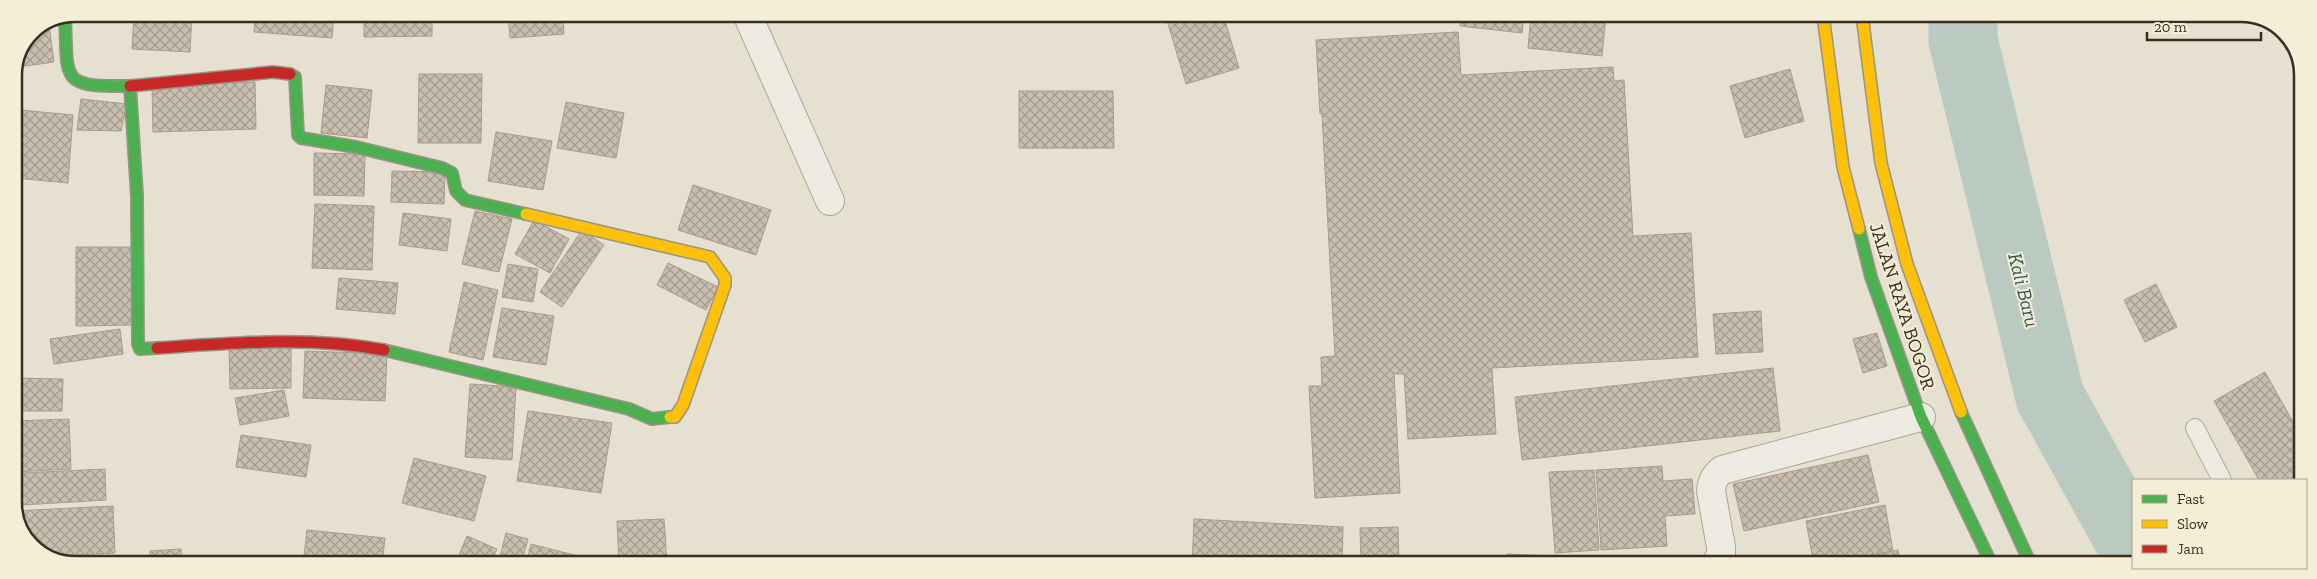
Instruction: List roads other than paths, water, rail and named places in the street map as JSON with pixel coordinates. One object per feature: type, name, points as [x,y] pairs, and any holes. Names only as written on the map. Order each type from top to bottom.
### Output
[{"type":"main road","name":"JALAN RAYA BOGOR","points":[[1823,22],[1846,176],[1871,277],[1921,417],[1988,556]]},
{"type":"main road","name":"JALAN RAYA BOGOR","points":[[1863,22],[1880,163],[1907,264],[1960,409],[2026,556]]},
{"type":"main road","points":[[65,24],[67,71],[73,79],[97,86],[130,86],[273,72],[289,73],[295,77],[298,135],[301,138],[356,147],[442,168],[452,173],[456,192],[465,200],[710,258],[725,278],[725,286],[683,405],[675,417],[652,419],[629,408],[372,348],[306,341],[269,341],[140,348],[138,344],[137,196],[130,86]]},
{"type":"street","points":[[751,22],[830,201]]},
{"type":"street","points":[[1721,556],[1711,491],[1714,476],[1722,470],[1921,417]]},
{"type":"lane","points":[[2195,428],[2221,479]]},
{"type":"waterway","name":"Kali Baru","points":[[1963,22],[1963,40],[2050,397],[2132,545]]}]
